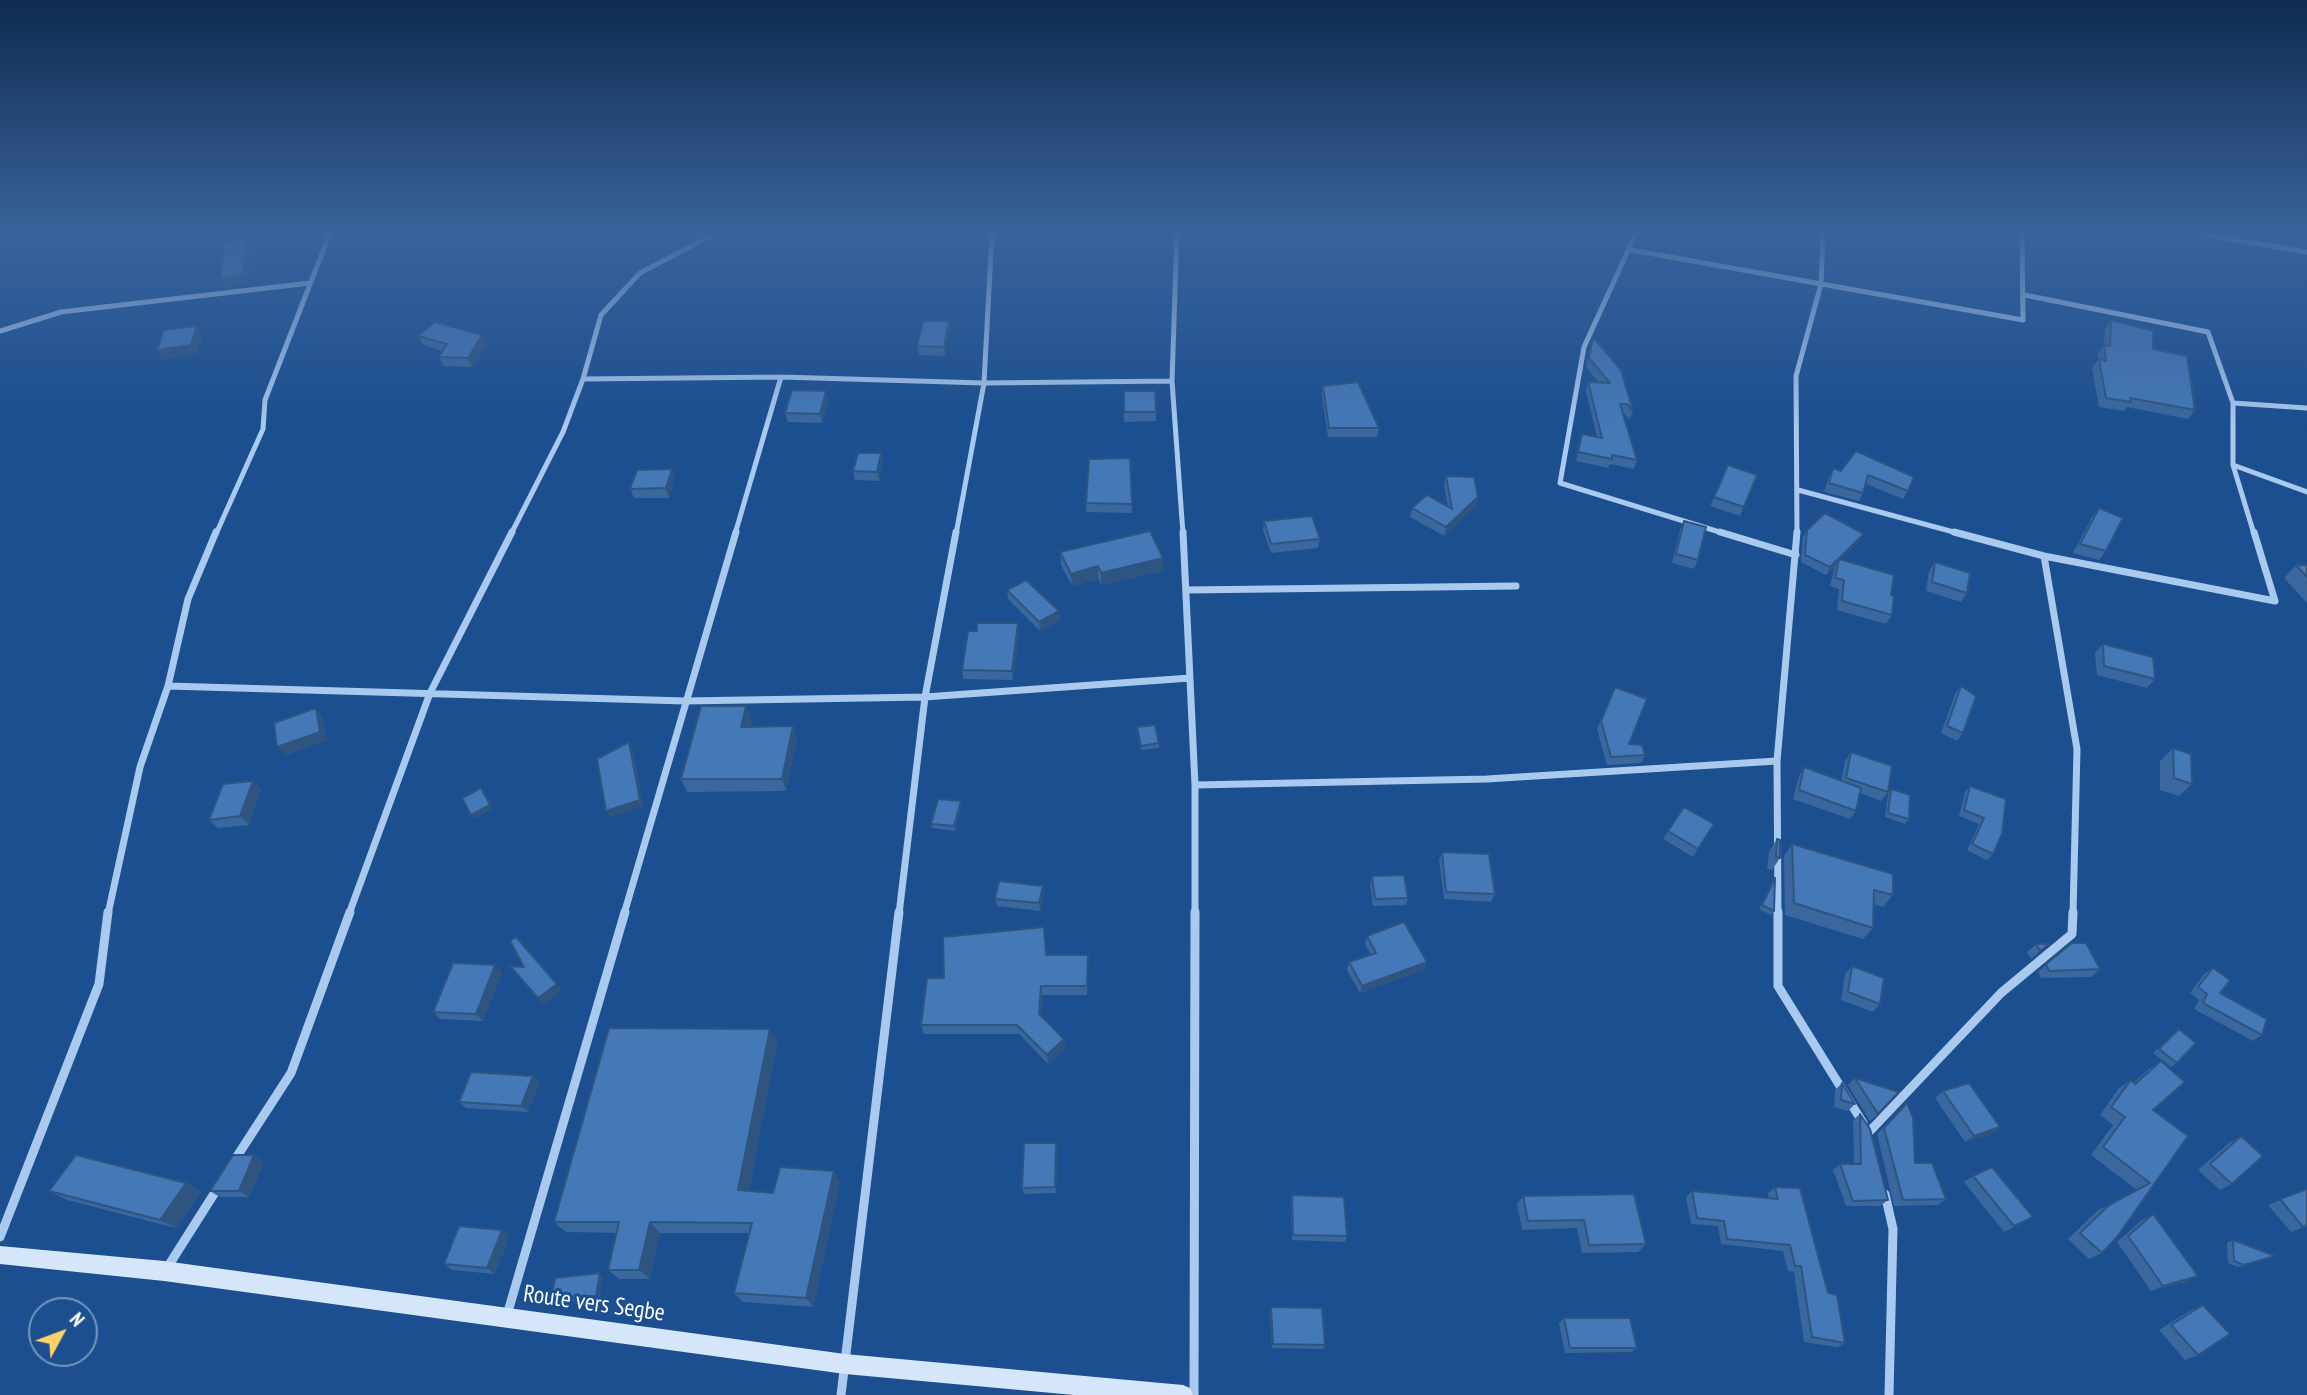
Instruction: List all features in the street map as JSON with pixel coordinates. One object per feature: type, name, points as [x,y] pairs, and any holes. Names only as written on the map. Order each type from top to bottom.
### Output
[{"type":"main road","name":"Route vers Segbe","points":[[0,1255],[164,1271],[845,1364],[1183,1395]]},
{"type":"street","points":[[0,331],[61,312],[180,298]]},
{"type":"street","points":[[0,1237],[99,984],[109,903],[140,767],[168,686],[188,599],[242,471],[263,429],[265,400],[305,298]]},
{"type":"street","points":[[231,1166],[291,1073],[430,693],[564,432],[583,379],[601,315],[617,298]]},
{"type":"street","points":[[841,1395],[925,697],[984,383],[989,298]]},
{"type":"street","points":[[1175,298],[1172,380],[1195,785],[1194,1395]]},
{"type":"street","points":[[1608,298],[1584,347],[1560,483],[1796,555]]},
{"type":"street","points":[[1817,298],[1796,376],[1796,555],[1777,761],[1778,986],[1869,1132],[1872,1144]]},
{"type":"street","points":[[1900,298],[2023,320],[2025,298]]},
{"type":"street","points":[[1798,490],[2044,556],[2275,601],[2233,465],[2233,403],[2208,332],[2040,298]]},
{"type":"street","points":[[583,379],[781,377],[984,383],[1172,380]]},
{"type":"street","points":[[506,1319],[781,377]]},
{"type":"street","points":[[2233,403],[2307,408]]},
{"type":"street","points":[[2233,465],[2307,492]]},
{"type":"street","points":[[1869,1132],[2001,993],[2072,934],[2077,749],[2044,556]]},
{"type":"street","points":[[1186,590],[1516,586]]},
{"type":"street","points":[[168,686],[685,701],[925,697],[1190,678]]},
{"type":"street","points":[[1195,785],[1487,779],[1777,761]]},
{"type":"street","points":[[164,1271],[224,1178]]},
{"type":"street","points":[[1881,1181],[1893,1229],[1889,1395]]},
{"type":"building","points":[[2111,320],[2153,331],[2153,349],[2187,356],[2195,410],[2130,398],[2131,402],[2106,398],[2099,359],[2106,361],[2104,345],[2110,346]]},
{"type":"building","points":[[923,321],[949,321],[944,347],[917,346]]},
{"type":"building","points":[[435,322],[482,335],[468,358],[439,357],[447,344],[418,336]]},
{"type":"building","points":[[197,326],[191,345],[157,350],[164,330]]},
{"type":"building","points":[[1593,337],[1621,370],[1633,411],[1627,404],[1620,404],[1637,460],[1612,455],[1612,459],[1578,452],[1582,434],[1602,438],[1588,382],[1610,383],[1589,358]]},
{"type":"building","points":[[1358,382],[1379,428],[1329,428],[1323,386]]},
{"type":"building","points":[[792,390],[826,391],[820,414],[785,413]]},
{"type":"building","points":[[1124,391],[1155,391],[1156,412],[1124,412]]},
{"type":"building","points":[[1856,451],[1914,477],[1908,491],[1868,475],[1863,493],[1829,483],[1833,468],[1841,471]]},
{"type":"building","points":[[858,453],[881,453],[877,472],[853,471]]},
{"type":"building","points":[[1130,458],[1132,504],[1086,503],[1089,459]]},
{"type":"building","points":[[1728,465],[1757,475],[1744,507],[1714,497]]},
{"type":"building","points":[[672,469],[666,488],[630,489],[637,470]]},
{"type":"building","points":[[1446,476],[1474,477],[1478,497],[1446,527],[1412,508],[1427,495],[1452,509]]},
{"type":"building","points":[[2099,508],[2123,518],[2106,551],[2080,544]]},
{"type":"building","points":[[1825,513],[1864,534],[1830,567],[1805,555],[1807,530]]},
{"type":"building","points":[[1312,516],[1320,539],[1271,544],[1264,521]]},
{"type":"building","points":[[1684,521],[1706,527],[1698,560],[1676,554]]},
{"type":"building","points":[[1150,531],[1163,558],[1101,573],[1098,566],[1071,574],[1060,552]]},
{"type":"building","points":[[1839,559],[1894,575],[1892,615],[1842,601],[1844,580],[1835,578]]},
{"type":"building","points":[[1935,562],[1970,573],[1967,593],[1932,582]]},
{"type":"building","points":[[2296,565],[2307,565],[2307,577]]},
{"type":"building","points":[[1026,580],[1059,611],[1039,622],[1007,590]]},
{"type":"building","points":[[977,623],[1018,623],[1012,671],[962,670],[968,631],[977,631]]},
{"type":"building","points":[[2103,644],[2153,657],[2155,679],[2104,666]]},
{"type":"building","points":[[1961,686],[1976,696],[1963,733],[1947,726]]},
{"type":"building","points":[[1615,687],[1647,699],[1629,744],[1642,745],[1645,755],[1611,757],[1601,721]]},
{"type":"building","points":[[701,706],[746,706],[741,727],[793,726],[782,779],[681,779]]},
{"type":"building","points":[[316,708],[320,732],[277,747],[274,723]]},
{"type":"building","points":[[1155,725],[1159,743],[1141,746],[1137,727]]},
{"type":"building","points":[[629,742],[640,800],[606,811],[597,759]]},
{"type":"building","points":[[2173,748],[2191,754],[2192,784],[2174,778]]},
{"type":"building","points":[[1851,752],[1892,766],[1888,792],[1846,778]]},
{"type":"building","points":[[1804,767],[1861,788],[1856,811],[1799,790]]},
{"type":"building","points":[[253,781],[240,816],[209,820],[223,784]]},
{"type":"building","points":[[1970,786],[2006,799],[2002,834],[1993,854],[1972,844],[1984,818],[1964,810]]},
{"type":"building","points":[[481,788],[490,805],[471,815],[462,798]]},
{"type":"building","points":[[1891,789],[1910,795],[1909,819],[1888,813]]},
{"type":"building","points":[[938,799],[961,801],[954,826],[931,824]]},
{"type":"building","points":[[1684,807],[1714,824],[1698,849],[1668,831]]},
{"type":"building","points":[[1777,839],[1780,840],[1780,858],[1776,857]]},
{"type":"building","points":[[1792,844],[1893,874],[1893,895],[1874,890],[1873,928],[1794,903]]},
{"type":"building","points":[[1442,852],[1489,854],[1495,894],[1446,892]]},
{"type":"building","points":[[1404,875],[1408,898],[1375,899],[1372,876]]},
{"type":"building","points":[[1775,878],[1774,911],[1762,905]]},
{"type":"building","points":[[999,881],[1043,886],[1039,903],[995,899]]},
{"type":"building","points":[[1404,922],[1427,962],[1362,986],[1349,962],[1376,953],[1367,936]]},
{"type":"building","points":[[1044,927],[1046,955],[1088,955],[1087,986],[1041,986],[1039,1014],[1064,1039],[1047,1055],[1017,1025],[921,1025],[927,978],[944,978],[943,937]]},
{"type":"building","points":[[516,937],[557,984],[538,998],[510,966],[524,967],[510,941]]},
{"type":"building","points":[[2072,943],[2086,943],[2100,969],[2049,971],[2046,964]]},
{"type":"building","points":[[2036,944],[2049,944],[2040,951]]},
{"type":"building","points":[[453,963],[495,965],[476,1014],[433,1012]]},
{"type":"building","points":[[1852,966],[1884,978],[1880,1004],[1848,992]]},
{"type":"building","points":[[2213,968],[2230,980],[2220,993],[2267,1019],[2262,1035],[2203,1003],[2207,994],[2198,987]]},
{"type":"building","points":[[609,1028],[770,1029],[738,1190],[773,1193],[780,1167],[834,1171],[806,1298],[734,1293],[752,1223],[650,1222],[639,1270],[608,1270],[619,1222],[554,1222]]},
{"type":"building","points":[[2179,1029],[2196,1043],[2177,1063],[2159,1049]]},
{"type":"building","points":[[2161,1061],[2185,1082],[2153,1110],[2188,1136],[2117,1237],[2102,1253],[2080,1233],[2109,1205],[2150,1183],[2103,1147],[2125,1117],[2111,1107],[2131,1080],[2135,1084]]},
{"type":"building","points":[[471,1072],[533,1076],[521,1106],[459,1102]]},
{"type":"building","points":[[1855,1078],[1899,1092],[1878,1114]]},
{"type":"building","points":[[1842,1083],[1855,1104],[1841,1100]]},
{"type":"building","points":[[1969,1083],[2000,1127],[1974,1136],[1943,1091]]},
{"type":"building","points":[[1907,1103],[1913,1118],[1915,1163],[1932,1163],[1946,1199],[1903,1200],[1884,1128]]},
{"type":"building","points":[[1860,1114],[1870,1129],[1888,1200],[1853,1201],[1840,1164],[1861,1164]]},
{"type":"building","points":[[2241,1136],[2263,1156],[2232,1184],[2210,1164]]},
{"type":"building","points":[[1024,1143],[1056,1143],[1055,1187],[1022,1188]]},
{"type":"building","points":[[76,1155],[186,1183],[160,1220],[49,1191]]},
{"type":"building","points":[[233,1155],[254,1155],[239,1191],[210,1191]]},
{"type":"building","points":[[1992,1167],[2033,1217],[2014,1226],[1973,1176]]},
{"type":"building","points":[[1775,1187],[1800,1188],[1828,1293],[1837,1295],[1845,1343],[1812,1337],[1801,1266],[1795,1266],[1790,1245],[1727,1239],[1724,1221],[1697,1218],[1692,1191],[1778,1199]]},
{"type":"building","points":[[2307,1189],[2307,1225],[2303,1227],[2280,1199]]},
{"type":"building","points":[[1634,1194],[1646,1244],[1589,1245],[1584,1220],[1528,1221],[1523,1196]]},
{"type":"building","points":[[1292,1195],[1344,1197],[1347,1236],[1293,1235]]},
{"type":"building","points":[[2153,1214],[2198,1276],[2163,1286],[2128,1236]]},
{"type":"building","points":[[459,1226],[502,1230],[487,1268],[444,1264]]},
{"type":"building","points":[[2233,1240],[2275,1256],[2244,1265],[2234,1261]]},
{"type":"building","points":[[600,1273],[596,1296],[551,1301],[555,1278]]},
{"type":"building","points":[[2203,1305],[2230,1334],[2198,1355],[2171,1325]]},
{"type":"building","points":[[1271,1307],[1322,1308],[1325,1345],[1273,1344]]},
{"type":"building","points":[[1564,1318],[1630,1318],[1637,1348],[1570,1348]]}]
